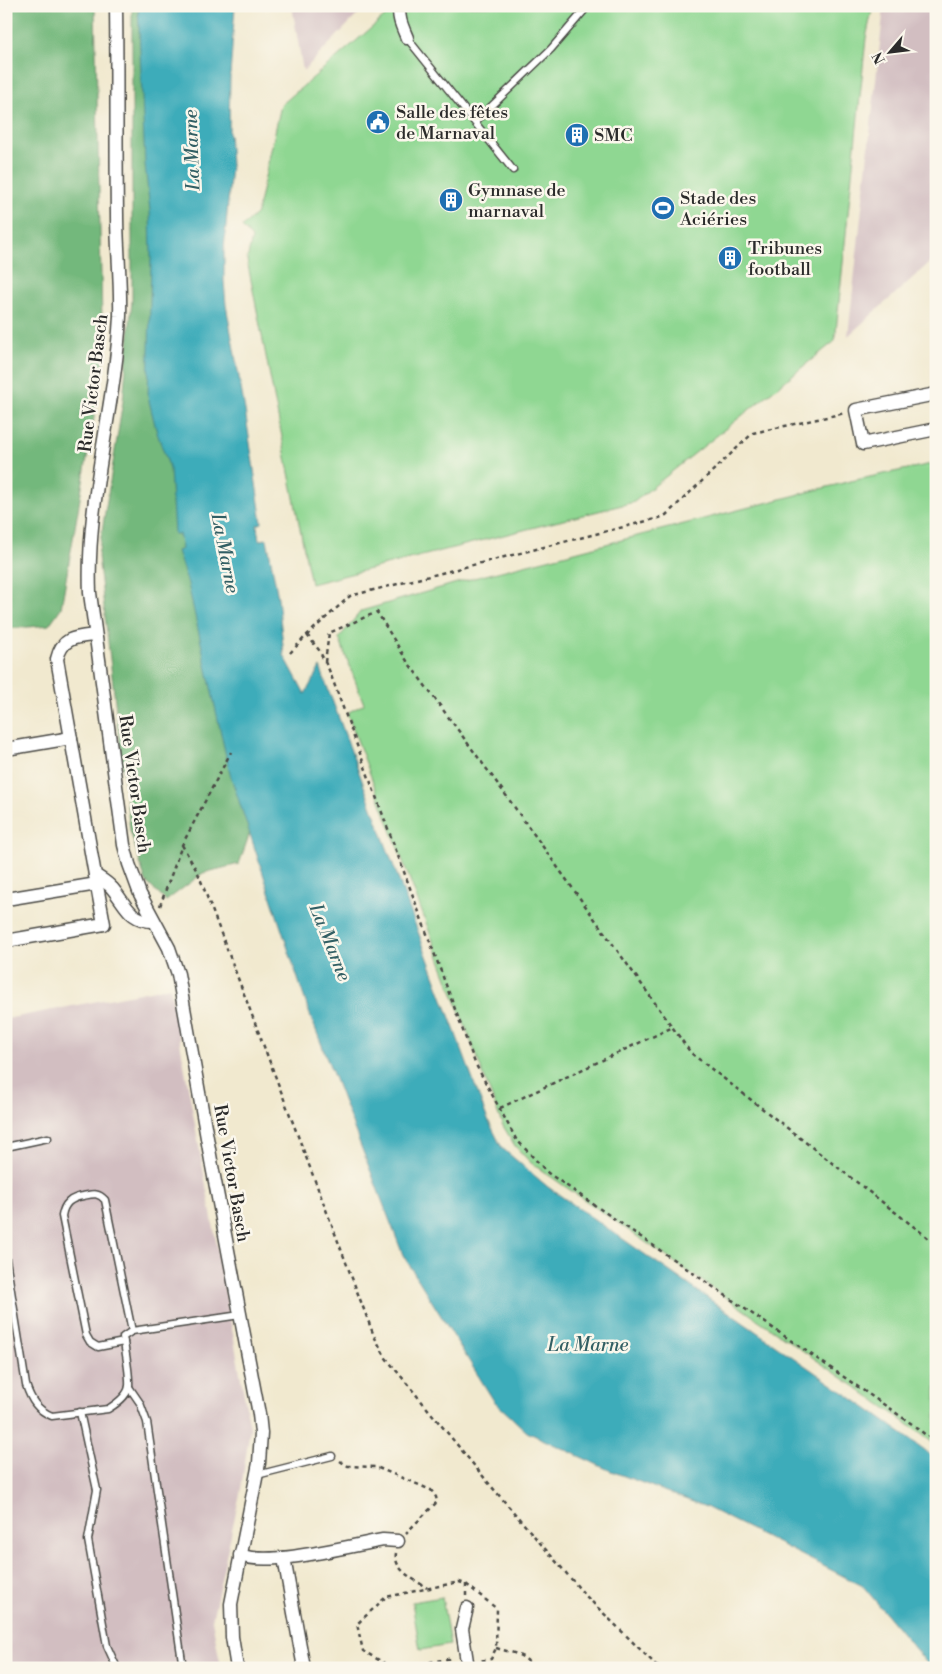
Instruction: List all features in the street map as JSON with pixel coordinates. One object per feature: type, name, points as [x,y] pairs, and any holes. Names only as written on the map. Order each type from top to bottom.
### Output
[{"type":"street","name":"Rue Victor Basch","points":[[116,6],[116,164],[120,316],[91,526],[89,573],[95,636],[104,688],[124,845],[137,887],[169,948],[178,974],[259,1414],[261,1448],[231,1604],[230,1619],[237,1668]]},
{"type":"street","points":[[400,6],[400,20],[407,38]]},
{"type":"street","points":[[936,394],[856,410],[863,444],[936,429]]},
{"type":"street","points":[[6,941],[104,924],[57,659],[59,650],[66,642],[76,637],[95,636]]},
{"type":"street","points":[[6,749],[72,738]]},
{"type":"street","points":[[6,899],[96,880],[104,880],[132,914],[139,919],[154,921]]},
{"type":"street","points":[[240,1556],[247,1558],[284,1558],[383,1540],[398,1542]]},
{"type":"street","points":[[284,1558],[304,1668]]},
{"type":"street","points":[[467,1608],[462,1629],[468,1662]]},
{"type":"lane","points":[[475,122],[551,49],[588,6]]},
{"type":"lane","points":[[407,38],[513,170]]},
{"type":"lane","points":[[6,1147],[48,1138]]},
{"type":"lane","points":[[124,1342],[98,1347],[90,1342],[86,1335],[62,1216],[67,1202],[74,1197],[95,1193],[105,1200],[132,1331]]},
{"type":"lane","points":[[6,1259],[26,1385],[31,1399],[41,1410],[52,1416],[108,1409],[123,1398],[129,1387]]},
{"type":"lane","points":[[183,1668],[147,1422],[140,1403],[129,1387],[123,1337],[132,1331],[240,1316]]},
{"type":"lane","points":[[80,1412],[97,1490],[88,1540],[107,1646],[118,1668]]},
{"type":"lane","points":[[257,1475],[332,1456]]},
{"type":"path","points":[[290,653],[350,596],[659,518],[666,515],[753,433],[856,410]]},
{"type":"path","points":[[325,662],[329,633],[377,612],[407,661],[692,1053],[936,1244]]},
{"type":"path","points":[[307,635],[319,650],[325,662],[475,1063],[516,1139],[548,1173],[912,1424],[936,1443]]},
{"type":"path","points":[[154,921],[182,845],[232,752]]},
{"type":"path","points":[[182,845],[198,873],[374,1336],[386,1358],[491,1486],[585,1595],[660,1668]]},
{"type":"path","points":[[500,1109],[673,1027]]},
{"type":"path","points":[[332,1456],[348,1466],[376,1467],[431,1490],[437,1502],[398,1542],[395,1560],[398,1567],[427,1588]]},
{"type":"path","points":[[393,1668],[363,1651],[357,1624],[386,1597],[459,1582],[466,1584],[497,1609],[496,1648],[491,1659],[398,1668]]},
{"type":"path","points":[[496,1648],[520,1655],[528,1660],[533,1668]]},
{"type":"shaded area","points":[[292,6],[366,6],[303,71]]},
{"type":"shaded area","points":[[884,6],[936,6],[936,257],[848,336]]},
{"type":"shaded area","points":[[170,987],[250,1428],[241,1489],[212,1620],[221,1668],[6,1668],[6,1019]]},
{"type":"green space","points":[[6,6],[95,6],[103,366],[61,608],[49,625],[6,629]]},
{"type":"green space","points":[[132,6],[159,6],[254,821],[239,864],[203,873],[166,901],[146,882],[130,830],[98,556],[123,401],[132,300]]},
{"type":"green space","points":[[397,6],[873,6],[866,38],[835,341],[634,502],[311,584],[247,260],[252,238],[242,227],[257,213],[281,105]]},
{"type":"green space","points":[[936,463],[936,1218],[925,1222],[936,1231],[936,1445],[883,1406],[531,1163],[515,1146],[502,1124],[347,713],[364,704],[339,638],[361,611],[474,578],[851,481]]},
{"type":"green space","points":[[442,1597],[450,1645],[420,1650],[412,1602]]},
{"type":"water","name":"La Marne","points":[[138,6],[235,6],[230,76],[229,132],[231,166],[224,250],[224,281],[226,305],[245,410],[262,523],[257,525],[259,540],[267,539],[278,598],[284,655],[305,694],[320,667],[487,1118],[502,1148],[548,1187],[869,1410],[936,1460],[936,1668],[931,1668],[863,1586],[706,1507],[611,1471],[527,1432],[494,1401],[403,1255],[309,1012],[230,774],[188,584],[177,551],[182,549],[179,534],[174,534],[170,469],[157,433],[148,397],[151,258],[150,211],[145,164]]},
{"type":"place","name":"Salle des fêtes de Marnaval","points":[[378,122]]},
{"type":"place","name":"SMC","points":[[577,135]]},
{"type":"place","name":"Gymnase de marnaval","points":[[451,200]]},
{"type":"place","name":"Stade des Aciéries","points":[[663,208]]},
{"type":"place","name":"Tribunes football","points":[[730,258]]}]
